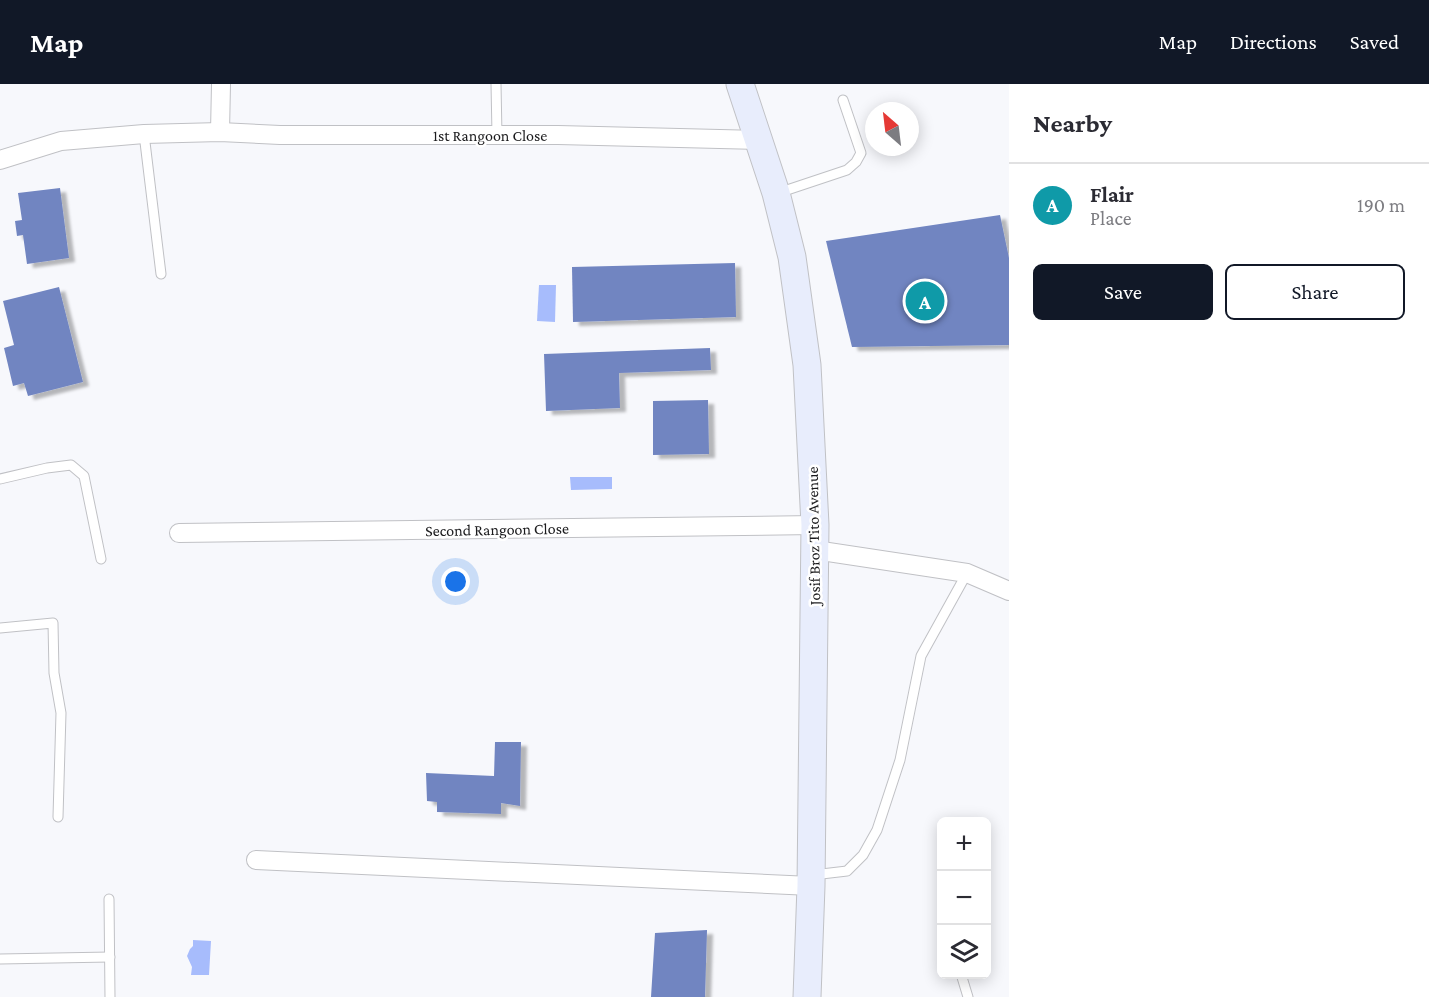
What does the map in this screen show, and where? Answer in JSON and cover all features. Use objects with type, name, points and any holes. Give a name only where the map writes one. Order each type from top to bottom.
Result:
[{"type":"street","points":[[220,132],[221,84]]},
{"type":"street","name":"Josif Broz Tito Avenue","points":[[740,84],[776,193],[792,257],[807,365],[815,537],[811,881],[807,997]]},
{"type":"street","name":"1st Rangoon Close","points":[[0,160],[61,141],[144,134],[220,132],[280,135],[496,135],[760,140]]},
{"type":"street","name":"Second Rangoon Close","points":[[179,533],[815,537],[967,573],[1009,591]]},
{"type":"street","points":[[256,861],[811,881]]},
{"type":"lane","points":[[496,84],[496,135]]},
{"type":"lane","points":[[776,193],[847,170],[856,162],[861,153],[843,100]]},
{"type":"lane","points":[[144,134],[161,274]]},
{"type":"lane","points":[[0,479],[71,465],[84,476],[101,559]]},
{"type":"lane","points":[[811,881],[847,871],[863,855],[877,830],[900,760],[921,656],[967,573]]},
{"type":"lane","points":[[0,628],[53,622],[54,673],[61,713],[58,817]]},
{"type":"lane","points":[[110,898],[110,997]]},
{"type":"lane","points":[[0,959],[110,957]]},
{"type":"lane","points":[[962,979],[968,997]]},
{"type":"water","points":[[539,285],[556,285],[555,322],[537,321]]},
{"type":"water","points":[[570,477],[612,477],[612,489],[571,490]]},
{"type":"water","points":[[193,940],[211,941],[209,975],[191,975],[192,967],[187,956],[193,946]]},
{"type":"building","points":[[60,188],[69,258],[27,264],[23,235],[17,236],[15,221],[22,220],[18,193]]},
{"type":"building","points":[[1000,215],[1009,258],[1009,345],[852,347],[826,241]]},
{"type":"building","points":[[735,263],[736,317],[573,322],[572,267]]},
{"type":"building","points":[[59,287],[83,382],[28,396],[24,383],[13,386],[4,348],[14,345],[3,301]]},
{"type":"building","points":[[710,348],[711,370],[619,373],[620,408],[546,411],[544,354]]},
{"type":"building","points":[[708,400],[709,454],[653,455],[653,401]]},
{"type":"building","points":[[495,742],[521,742],[520,806],[501,803],[501,814],[437,812],[437,802],[427,801],[426,773],[494,776]]},
{"type":"building","points":[[707,930],[705,997],[651,997],[655,933]]},
{"type":"place","name":"Flair","points":[[925,301]]}]
